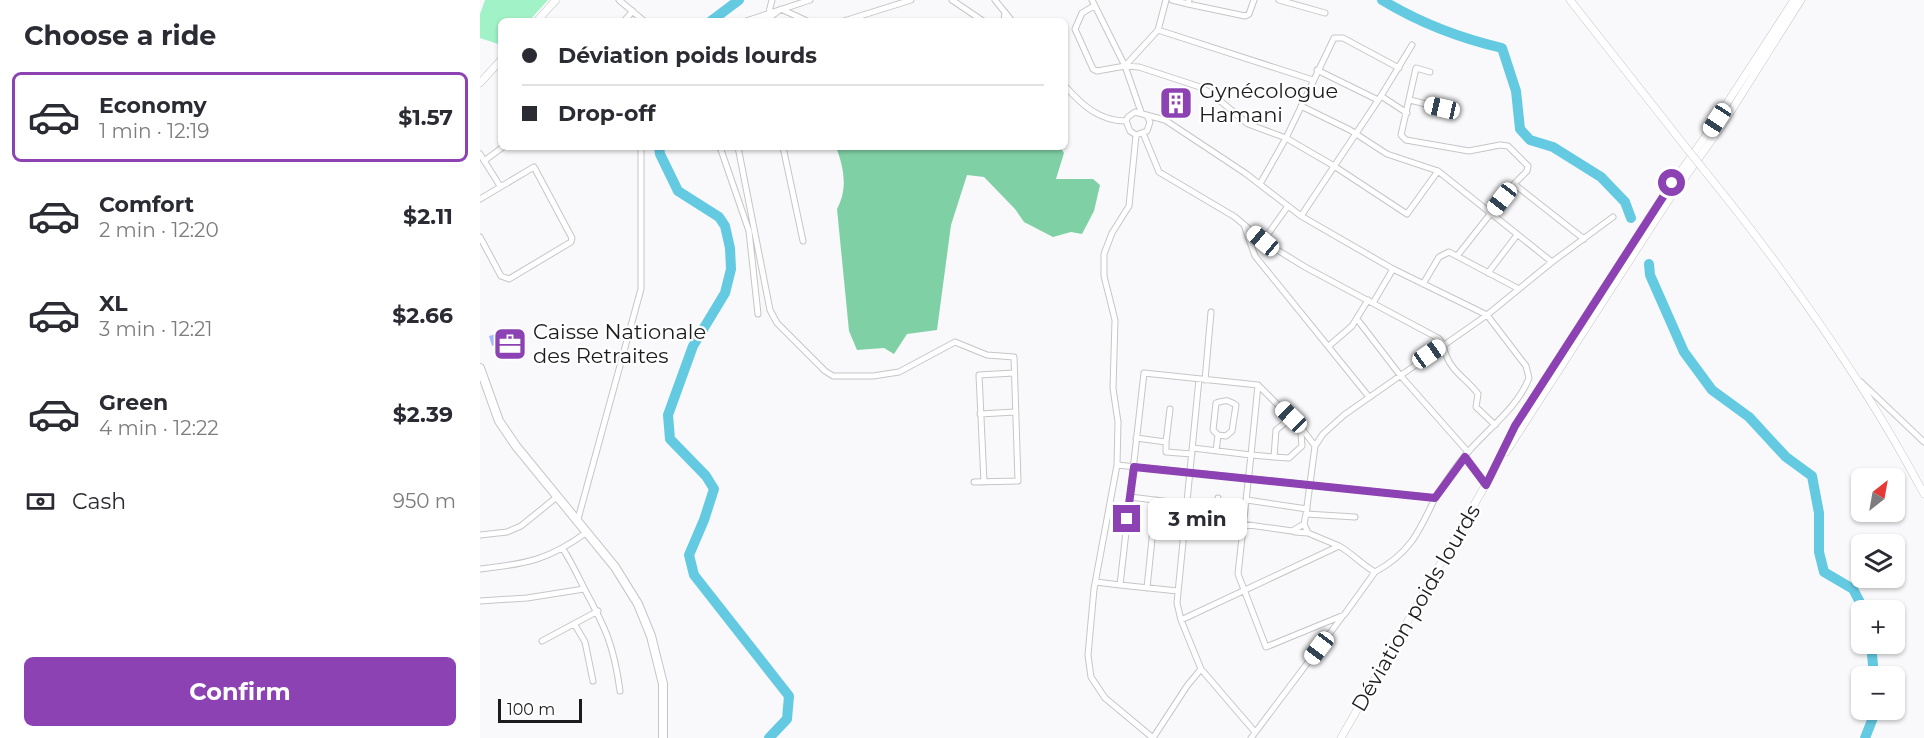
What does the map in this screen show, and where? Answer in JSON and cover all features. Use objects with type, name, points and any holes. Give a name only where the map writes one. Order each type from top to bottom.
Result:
[{"type":"highway","points":[[480,368],[500,421],[516,446],[578,519],[615,567],[638,604],[651,636],[663,684],[663,738]]},
{"type":"main road","points":[[540,18],[556,0]]},
{"type":"main road","points":[[1570,0],[1704,170],[1816,319],[1900,448],[1924,494]]},
{"type":"main road","name":"Déviation poids lourds","points":[[1341,738],[1486,485],[1522,416],[1662,198],[1705,137],[1794,0]]},
{"type":"main road","name":"Déviation poids lourds","points":[[1490,477],[1666,204],[1721,127],[1801,0]]},
{"type":"main road","points":[[480,83],[498,65]]},
{"type":"street","points":[[620,0],[641,18]]},
{"type":"street","points":[[769,12],[772,0]]},
{"type":"street","points":[[754,18],[810,0]]},
{"type":"street","points":[[854,18],[911,0]]},
{"type":"street","points":[[952,0],[979,18]]},
{"type":"street","points":[[995,0],[1010,18]]},
{"type":"street","points":[[1125,66],[1158,30],[1166,0]]},
{"type":"street","points":[[1172,0],[1245,16],[1249,14],[1254,0]]},
{"type":"street","points":[[1279,0],[1325,13]]},
{"type":"street","points":[[1251,738],[1376,572],[1389,565],[1408,548],[1416,537],[1435,498],[1466,454],[1496,424],[1529,378],[1526,366],[1487,315],[1393,269],[1301,216],[1260,184],[1165,120],[1144,114],[1129,115],[1126,121],[1130,131],[1136,135],[1143,134],[1150,125],[1144,114],[1125,66],[1093,3],[1082,13],[1075,29],[1089,63],[1096,71],[1125,66],[1139,67],[1200,87],[1248,124],[1286,138],[1334,166],[1407,214],[1438,171]]},
{"type":"street","points":[[769,18],[781,9]]},
{"type":"street","points":[[781,9],[800,18]]},
{"type":"street","points":[[627,18],[633,11]]},
{"type":"street","points":[[1004,18],[1005,12]]},
{"type":"street","points":[[1158,30],[1313,80]]},
{"type":"street","points":[[1260,184],[1286,138],[1334,38],[1338,37],[1399,68]]},
{"type":"street","points":[[1301,216],[1380,98],[1412,45]]},
{"type":"street","points":[[1430,72],[1416,68],[1401,135],[1406,140],[1469,151],[1500,145],[1508,146],[1528,166],[1527,171],[1457,256]]},
{"type":"street","points":[[1317,70],[1380,98],[1407,113]]},
{"type":"street","points":[[1068,89],[1092,112],[1111,120],[1126,121]]},
{"type":"street","points":[[1410,100],[1442,108]]},
{"type":"street","points":[[1301,106],[1356,133],[1387,154],[1438,171],[1552,262]]},
{"type":"street","points":[[1143,134],[1159,172],[1234,217],[1263,241],[1305,267],[1444,344]]},
{"type":"street","points":[[1136,135],[1129,206],[1107,244],[1103,266],[1106,290],[1115,320],[1113,388],[1118,422],[1118,465],[1096,582],[1088,655],[1091,677],[1105,698],[1153,738],[1201,669]]},
{"type":"street","points":[[484,161],[499,150]]},
{"type":"street","points":[[578,519],[641,289],[641,150]]},
{"type":"street","points":[[721,150],[749,231],[758,314]]},
{"type":"street","points":[[739,150],[770,310],[777,323],[825,371],[836,376],[890,374],[911,368],[951,342],[987,355],[1014,357],[1018,481],[974,482]]},
{"type":"street","points":[[784,150],[803,241]]},
{"type":"street","points":[[480,154],[500,186]]},
{"type":"street","points":[[480,199],[534,166],[572,238],[571,242],[509,279],[501,276],[480,237]]},
{"type":"street","points":[[1514,184],[1584,239]]},
{"type":"street","points":[[1263,241],[1288,206]]},
{"type":"street","points":[[1308,532],[1304,524],[1315,446],[1323,434],[1369,397],[1487,315],[1552,262],[1613,217]]},
{"type":"street","points":[[1244,225],[1255,256],[1281,290],[1330,345],[1369,397]]},
{"type":"street","points":[[1488,273],[1517,235]]},
{"type":"street","points":[[1423,284],[1444,252],[1457,256],[1519,289]]},
{"type":"street","points":[[1330,345],[1358,319],[1393,269]]},
{"type":"street","points":[[1212,312],[1192,451],[1177,603],[1181,620],[1201,669],[1255,732]]},
{"type":"street","points":[[1358,319],[1400,375],[1466,454],[1486,485]]},
{"type":"street","points":[[1444,344],[1446,356],[1455,371],[1478,394],[1476,407],[1496,424]]},
{"type":"street","points":[[1851,372],[1924,442]]},
{"type":"street","points":[[984,482],[979,375],[1014,373]]},
{"type":"street","points":[[1120,585],[1144,373],[1257,385],[1291,417],[1315,446]]},
{"type":"street","points":[[1257,385],[1245,526],[1238,564],[1243,591],[1266,647],[1344,615]]},
{"type":"street","points":[[1222,399],[1230,400],[1236,405],[1233,431],[1226,436],[1218,435],[1213,430],[1216,403],[1222,399]]},
{"type":"street","points":[[1170,409],[1166,452],[1216,451],[1289,458],[1302,446],[1303,430]]},
{"type":"street","points":[[980,414],[1015,412]]},
{"type":"street","points":[[1275,457],[1276,430],[1291,417]]},
{"type":"street","points":[[1216,451],[1218,435]]},
{"type":"street","points":[[1136,438],[1166,442]]},
{"type":"street","points":[[1118,465],[1435,498]]},
{"type":"street","points":[[480,535],[507,532],[521,526],[558,496]]},
{"type":"street","points":[[1130,497],[1187,504]]},
{"type":"street","points":[[1216,521],[1218,498]]},
{"type":"street","points":[[1147,588],[1156,500]]},
{"type":"street","points":[[1247,500],[1306,512],[1355,517]]},
{"type":"street","points":[[1186,516],[1245,526],[1308,532],[1339,546],[1376,572]]},
{"type":"street","points":[[1292,531],[1304,524]]},
{"type":"street","points":[[480,569],[538,560],[563,549],[587,531]]},
{"type":"street","points":[[1181,620],[1339,546]]},
{"type":"street","points":[[563,549],[579,573],[584,589],[598,611],[614,652],[620,691]]},
{"type":"street","points":[[1096,582],[1178,591]]},
{"type":"street","points":[[480,601],[527,598],[584,589]]},
{"type":"street","points":[[542,641],[598,611]]},
{"type":"street","points":[[575,624],[585,642],[593,681]]},
{"type":"green space","points":[[485,0],[548,0],[532,18],[498,18],[498,44],[480,38],[480,14]]},
{"type":"green space","points":[[837,150],[1062,150],[1064,153],[1056,179],[1093,179],[1100,185],[1094,211],[1082,234],[1071,232],[1053,237],[1024,222],[1015,209],[984,177],[967,175],[951,225],[937,330],[907,334],[894,354],[884,348],[857,350],[849,331],[837,209],[844,186]]},
{"type":"building","name":"Gynécologue Hamani","points":[[1165,92],[1189,104],[1186,112],[1161,100]]},
{"type":"building","name":"Caisse Nationale des Retraites","points":[[506,331],[508,338],[512,337],[518,356],[511,358],[506,342],[492,346],[489,336]]},
{"type":"waterway","points":[[715,18],[739,0]]},
{"type":"waterway","points":[[1382,0],[1440,29],[1502,48],[1516,91],[1520,129],[1530,140],[1553,147],[1601,177],[1625,202],[1631,218]]},
{"type":"waterway","points":[[659,150],[678,191],[719,217],[725,226],[730,248],[731,269],[725,293],[693,346],[668,415],[670,439],[706,476],[714,489],[689,555],[694,575],[789,696],[787,719],[769,738]]},
{"type":"waterway","points":[[1649,264],[1650,275],[1684,352],[1712,390],[1749,417],[1786,457],[1812,476],[1819,513],[1819,552],[1824,572],[1853,589],[1859,600]]},
{"type":"waterway","points":[[1872,654],[1873,666]]},
{"type":"waterway","points":[[1865,738],[1872,720]]},
{"type":"place","name":"Gynécologue Hamani","points":[[1176,103]]},
{"type":"place","name":"Caisse Nationale des Retraites","points":[[510,344]]},
{"type":"route","points":[[1127,519],[1134,467],[1435,498],[1465,457],[1486,485],[1515,426],[1672,183]]}]
